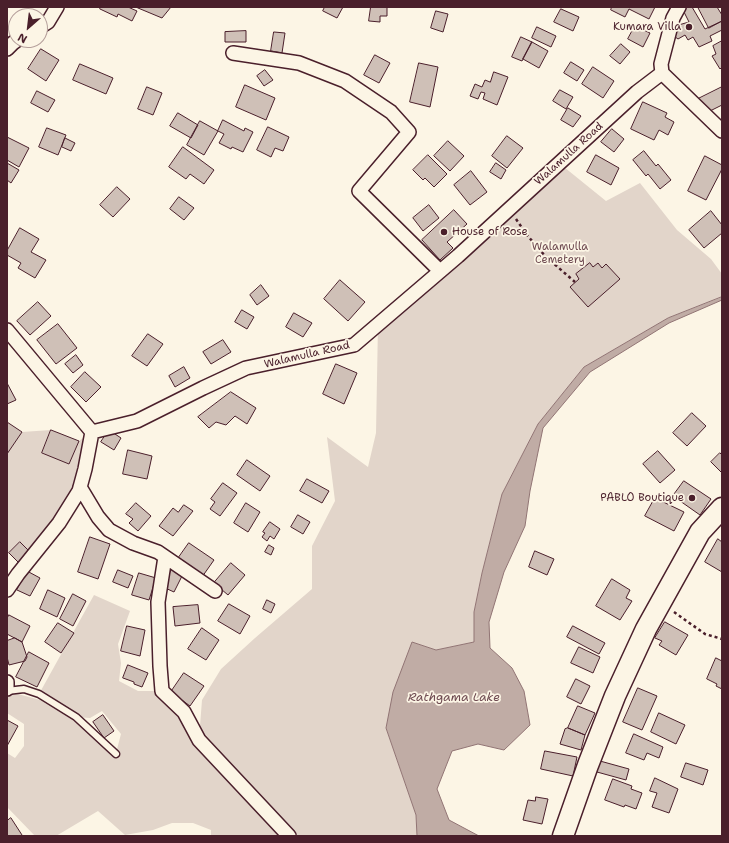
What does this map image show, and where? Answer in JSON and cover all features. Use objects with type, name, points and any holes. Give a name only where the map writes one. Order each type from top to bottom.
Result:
[{"type":"main road","points":[[563,836],[588,765],[615,696],[646,629],[700,532],[722,508]]},
{"type":"street","points":[[48,22],[57,7]]},
{"type":"street","points":[[680,7],[673,18],[661,64],[662,73],[722,131]]},
{"type":"street","points":[[233,53],[299,63],[345,81],[391,112],[409,132],[359,192],[440,271]]},
{"type":"street","name":"Walamulla Road","points":[[92,432],[137,421],[246,368],[354,346],[440,271],[637,92],[662,73]]},
{"type":"street","points":[[7,330],[92,432],[79,491],[59,523],[7,590]]},
{"type":"street","points":[[80,487],[98,517],[109,530],[133,543],[158,552],[215,591]]},
{"type":"street","points":[[165,557],[158,602],[162,691],[184,712],[200,740],[289,836]]},
{"type":"street","points":[[7,682],[7,690]]},
{"type":"lane","points":[[7,690],[24,689],[39,694],[76,717],[116,754]]},
{"type":"path","points":[[508,209],[545,256],[575,282]]},
{"type":"path","points":[[661,602],[705,634],[722,639]]},
{"type":"green space","name":"Walamulla Cemetery","points":[[559,163],[606,201],[640,183],[677,230],[711,259],[722,274],[722,297],[668,318],[584,367],[538,424],[502,494],[482,573],[474,612],[474,642],[436,650],[412,642],[386,728],[416,815],[417,836],[211,836],[211,830],[193,823],[172,823],[153,830],[125,835],[98,811],[56,836],[35,836],[7,807],[7,753],[15,758],[24,746],[24,724],[7,713],[7,691],[40,700],[76,722],[116,753],[121,734],[102,711],[90,718],[76,717],[39,694],[94,595],[130,611],[118,644],[121,663],[119,681],[138,691],[162,691],[199,739],[202,700],[221,669],[312,589],[312,546],[335,501],[327,437],[368,467],[376,433],[378,324]]},
{"type":"green space","points":[[51,430],[42,453],[69,464],[79,441],[87,435],[75,489],[30,552],[20,542],[7,555],[7,454],[22,432]]},
{"type":"water","name":"Rathgama Lake","points":[[722,297],[722,300],[669,323],[590,372],[543,428],[530,491],[525,526],[504,572],[489,622],[490,648],[512,668],[524,691],[530,725],[504,750],[478,744],[452,751],[437,789],[449,820],[479,836],[417,836],[416,815],[386,728],[393,692],[412,642],[436,650],[474,642],[474,612],[482,573],[502,494],[538,424],[584,367],[668,318]]},
{"type":"building","points":[[101,7],[128,7],[137,11],[132,21],[118,14],[117,17],[100,9]]},
{"type":"building","points":[[171,7],[162,18],[138,8]]},
{"type":"building","points":[[325,7],[343,7],[337,18],[323,11]]},
{"type":"building","points":[[371,7],[387,7],[387,16],[380,16],[380,22],[369,21]]},
{"type":"building","points":[[612,7],[655,7],[649,19],[629,9],[625,17],[611,10]]},
{"type":"building","name":"Kumara Villa","points":[[685,7],[692,7],[705,29],[722,21],[722,30],[710,36],[712,41],[699,47],[693,37],[688,40],[685,35],[678,39],[671,34],[675,26],[689,22],[683,10]]},
{"type":"building","points":[[698,7],[717,7],[722,15],[722,21],[709,28]]},
{"type":"building","points":[[561,9],[579,17],[573,31],[554,22]]},
{"type":"building","points":[[436,11],[448,14],[443,32],[431,28]]},
{"type":"building","points":[[635,26],[650,33],[643,47],[628,39]]},
{"type":"building","points":[[537,27],[556,36],[551,47],[532,38]]},
{"type":"building","points":[[246,31],[246,42],[225,42],[225,32]]},
{"type":"building","points":[[274,32],[285,33],[282,53],[271,51]]},
{"type":"building","points":[[521,37],[532,42],[522,61],[512,57]]},
{"type":"building","points":[[722,41],[722,67],[720,69],[712,56],[716,54],[713,46]]},
{"type":"building","points":[[532,42],[548,51],[539,68],[523,59]]},
{"type":"building","points":[[621,44],[630,52],[620,64],[610,56]]},
{"type":"building","points":[[41,49],[59,60],[46,81],[28,69]]},
{"type":"building","points":[[375,55],[390,63],[379,83],[364,75]]},
{"type":"building","points":[[571,62],[584,70],[577,81],[564,73]]},
{"type":"building","points":[[419,63],[438,67],[430,107],[410,102]]},
{"type":"building","points":[[80,64],[113,78],[106,94],[73,80]]},
{"type":"building","points":[[593,67],[614,81],[603,98],[582,84]]},
{"type":"building","points":[[265,70],[273,80],[264,86],[257,76]]},
{"type":"building","points":[[494,72],[508,77],[497,105],[483,99],[485,93],[481,92],[478,99],[470,96],[475,84],[482,87],[485,80],[490,82]]},
{"type":"building","points":[[245,85],[275,98],[266,120],[236,107]]},
{"type":"building","points":[[147,87],[162,93],[153,115],[138,109]]},
{"type":"building","points":[[722,87],[722,105],[706,113],[698,99]]},
{"type":"building","points":[[560,90],[573,97],[566,109],[553,101]]},
{"type":"building","points":[[37,91],[55,100],[48,112],[31,103]]},
{"type":"building","points":[[643,102],[667,113],[665,117],[674,122],[668,135],[659,130],[654,140],[631,129]]},
{"type":"building","points":[[568,108],[581,116],[573,127],[561,120]]},
{"type":"building","points":[[178,113],[198,125],[191,138],[170,126]]},
{"type":"building","points":[[223,120],[244,131],[245,128],[253,132],[243,152],[232,147],[231,149],[219,143],[224,134],[218,131]]},
{"type":"building","points":[[200,121],[218,131],[204,155],[187,145]]},
{"type":"building","points":[[268,127],[289,137],[283,151],[275,148],[271,157],[257,150]]},
{"type":"building","points":[[47,128],[66,135],[58,155],[39,147]]},
{"type":"building","points":[[612,129],[624,139],[614,152],[601,142]]},
{"type":"building","points":[[507,136],[523,148],[507,168],[492,156]]},
{"type":"building","points":[[7,137],[29,148],[19,167],[7,160]]},
{"type":"building","points":[[65,138],[75,143],[71,151],[62,147]]},
{"type":"building","points":[[448,141],[464,156],[450,171],[434,156]]},
{"type":"building","points":[[183,147],[214,170],[204,184],[190,174],[186,179],[169,167]]},
{"type":"building","points":[[644,151],[656,166],[658,164],[671,180],[660,189],[648,174],[646,176],[633,160]]},
{"type":"building","points":[[428,155],[447,174],[434,187],[425,178],[423,180],[413,170]]},
{"type":"building","points":[[596,155],[619,168],[611,185],[587,172]]},
{"type":"building","points":[[705,156],[722,165],[722,169],[706,200],[688,191]]},
{"type":"building","points":[[7,163],[19,170],[11,183],[7,180]]},
{"type":"building","points":[[496,163],[506,170],[501,179],[490,172]]},
{"type":"building","points":[[471,171],[487,192],[470,205],[454,185]]},
{"type":"building","points":[[117,187],[130,199],[113,217],[100,205]]},
{"type":"building","points":[[179,197],[194,208],[184,220],[170,209]]},
{"type":"building","points":[[429,205],[439,218],[423,231],[413,218]]},
{"type":"building","name":"House of Rose","points":[[454,210],[467,224],[447,242],[453,248],[440,260],[422,240]]},
{"type":"building","points":[[711,211],[722,225],[722,233],[704,248],[689,230]]},
{"type":"building","points":[[20,228],[39,239],[31,252],[46,260],[35,278],[18,268],[21,263],[7,255],[7,251]]},
{"type":"building","points":[[590,263],[593,267],[598,263],[602,268],[606,264],[620,279],[588,307],[570,287],[579,279],[576,274]]},
{"type":"building","points":[[340,280],[365,302],[348,321],[324,299]]},
{"type":"building","points":[[261,285],[269,296],[257,305],[250,295]]},
{"type":"building","points":[[38,302],[51,316],[30,335],[17,321]]},
{"type":"building","points":[[242,310],[254,317],[247,329],[235,322]]},
{"type":"building","points":[[294,313],[312,323],[303,337],[286,327]]},
{"type":"building","points":[[58,324],[77,348],[56,364],[37,340]]},
{"type":"building","points":[[148,334],[163,344],[147,366],[132,356]]},
{"type":"building","points":[[223,340],[231,352],[211,364],[203,352]]},
{"type":"building","points":[[76,355],[83,365],[73,373],[65,364]]},
{"type":"building","points":[[336,364],[357,373],[344,404],[323,394]]},
{"type":"building","points":[[184,367],[190,378],[175,387],[169,376]]},
{"type":"building","points":[[85,372],[101,387],[86,402],[71,387]]},
{"type":"building","points":[[7,383],[16,400],[7,404]]},
{"type":"building","points":[[231,392],[256,408],[247,424],[235,416],[226,425],[216,422],[209,428],[198,417]]},
{"type":"building","points":[[692,413],[706,426],[687,446],[673,433]]},
{"type":"building","points":[[7,422],[22,432],[7,454]]},
{"type":"building","points":[[51,430],[79,441],[69,464],[42,453]]},
{"type":"building","points":[[109,430],[121,438],[114,450],[101,442]]},
{"type":"building","points":[[128,450],[152,456],[147,479],[123,474]]},
{"type":"building","points":[[658,451],[675,470],[660,483],[643,464]]},
{"type":"building","points":[[720,453],[722,455],[722,473],[711,462]]},
{"type":"building","points":[[247,460],[270,476],[260,491],[237,475]]},
{"type":"building","points":[[307,479],[329,491],[322,503],[300,491]]},
{"type":"building","name":"PABLO Boutique","points":[[684,481],[711,499],[700,515],[673,496]]},
{"type":"building","points":[[223,483],[237,493],[220,516],[210,509],[215,502],[211,499]]},
{"type":"building","points":[[655,498],[684,512],[674,531],[645,516]]},
{"type":"building","points":[[136,503],[151,516],[138,531],[129,523],[133,519],[126,514]]},
{"type":"building","points":[[246,503],[260,512],[248,532],[234,523]]},
{"type":"building","points":[[184,505],[193,511],[173,536],[159,526],[173,508],[178,512]]},
{"type":"building","points":[[298,515],[310,522],[303,534],[291,527]]},
{"type":"building","points":[[270,522],[280,529],[274,539],[270,536],[267,541],[262,537],[265,533],[263,532]]},
{"type":"building","points":[[90,537],[110,544],[98,579],[78,572]]},
{"type":"building","points":[[718,539],[722,542],[722,572],[705,562]]},
{"type":"building","points":[[20,542],[30,552],[19,563],[9,553]]},
{"type":"building","points":[[189,543],[214,560],[202,577],[177,560]]},
{"type":"building","points":[[269,545],[274,548],[271,555],[265,552]]},
{"type":"building","points":[[535,551],[554,559],[547,575],[529,567]]},
{"type":"building","points":[[231,563],[245,575],[228,595],[214,583]]},
{"type":"building","points":[[172,569],[183,574],[174,592],[163,587]]},
{"type":"building","points":[[118,570],[133,576],[128,588],[113,582]]},
{"type":"building","points":[[27,571],[40,578],[30,596],[17,590]]},
{"type":"building","points":[[139,573],[156,578],[149,600],[132,595]]},
{"type":"building","points":[[612,579],[630,590],[626,598],[632,601],[620,620],[596,606]]},
{"type":"building","points":[[48,590],[65,598],[57,617],[40,609]]},
{"type":"building","points":[[73,594],[86,601],[73,626],[60,619]]},
{"type":"building","points":[[267,600],[275,604],[271,613],[263,609]]},
{"type":"building","points":[[229,604],[250,616],[240,634],[218,621]]},
{"type":"building","points":[[198,605],[200,623],[175,626],[173,607]]},
{"type":"building","points":[[9,615],[30,626],[22,642],[7,634],[7,619]]},
{"type":"building","points":[[665,622],[688,635],[676,655],[659,645],[662,641],[655,638]]},
{"type":"building","points":[[58,623],[74,633],[61,653],[45,642]]},
{"type":"building","points":[[127,626],[145,630],[140,656],[121,651]]},
{"type":"building","points":[[573,626],[605,643],[599,654],[567,637]]},
{"type":"building","points":[[202,628],[219,640],[206,660],[188,649]]},
{"type":"building","points":[[15,638],[22,642],[27,657],[25,661],[9,665],[7,657],[7,641]]},
{"type":"building","points":[[579,647],[600,657],[593,673],[571,663]]},
{"type":"building","points":[[29,652],[49,663],[37,687],[16,677]]},
{"type":"building","points":[[716,658],[722,661],[722,689],[716,686],[717,684],[707,679]]},
{"type":"building","points":[[128,665],[148,673],[142,687],[123,678]]},
{"type":"building","points":[[184,673],[204,686],[190,706],[171,692]]},
{"type":"building","points":[[576,679],[590,686],[581,704],[567,697]]},
{"type":"building","points":[[638,688],[657,696],[642,730],[623,722]]},
{"type":"building","points":[[578,706],[595,713],[585,735],[568,728]]},
{"type":"building","points":[[659,713],[685,725],[676,744],[651,732]]},
{"type":"building","points":[[103,715],[114,731],[104,738],[93,722]]},
{"type":"building","points":[[7,720],[18,726],[7,746]]},
{"type":"building","points":[[568,728],[585,735],[581,750],[560,744],[565,729]]},
{"type":"building","points":[[634,734],[663,747],[659,758],[647,753],[644,760],[626,753]]},
{"type":"building","points":[[545,751],[577,757],[573,776],[541,769]]},
{"type":"building","points":[[600,761],[629,769],[626,780],[597,772]]},
{"type":"building","points":[[686,763],[708,770],[703,785],[681,777]]},
{"type":"building","points":[[655,778],[678,789],[669,813],[652,807],[657,793],[650,791]]},
{"type":"building","points":[[613,779],[632,786],[631,789],[642,793],[636,809],[625,805],[624,807],[605,800]]},
{"type":"building","points":[[536,797],[548,799],[542,824],[523,820],[528,800],[535,801]]},
{"type":"building","points":[[11,818],[22,835],[21,836],[7,836],[7,821]]},
{"type":"place","name":"Kumara Villa","points":[[689,27]]},
{"type":"place","name":"House of Rose","points":[[444,232]]},
{"type":"place","name":"PABLO Boutique","points":[[692,498]]}]
